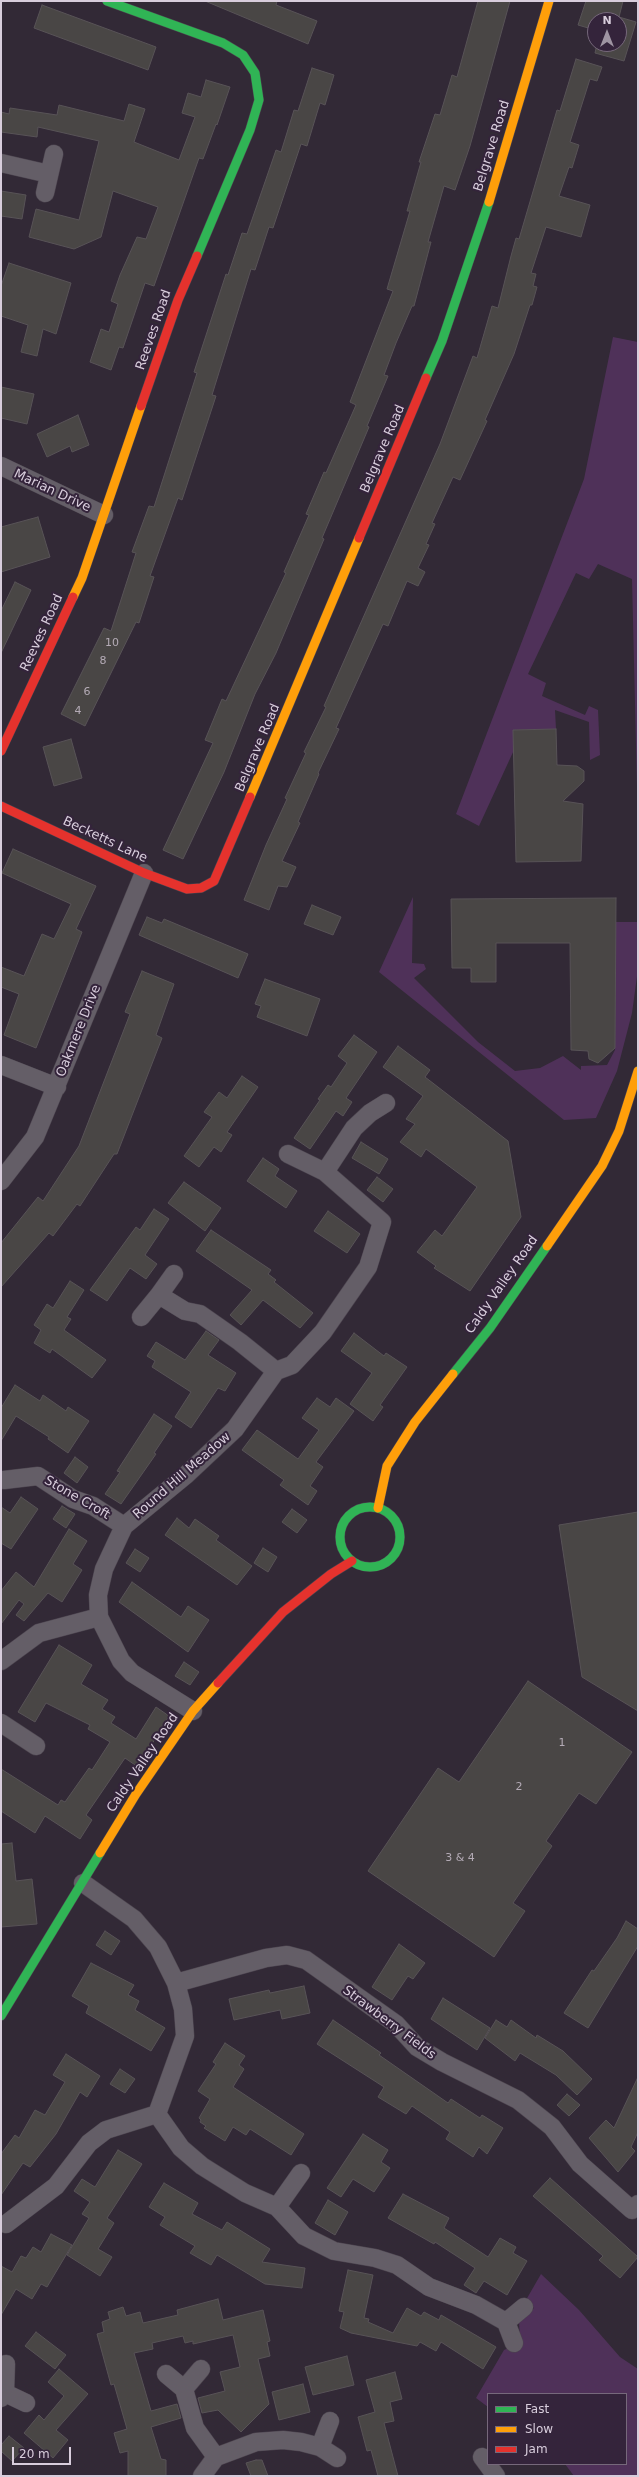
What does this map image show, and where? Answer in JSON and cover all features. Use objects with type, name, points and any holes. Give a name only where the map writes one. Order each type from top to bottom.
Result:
[{"type":"street","name":"Reeves Road","points":[[1,751],[82,578],[178,300],[250,130],[259,100],[255,73],[243,56],[223,43],[107,1]]},
{"type":"street","name":"Belgrave Road","points":[[201,888],[214,881],[222,868],[442,341],[476,244],[549,1]]},
{"type":"street","points":[[45,193],[54,154]]},
{"type":"street","points":[[1,164],[49,174]]},
{"type":"street","name":"Marian Drive","points":[[1,466],[104,515]]},
{"type":"street","name":"Becketts Lane","points":[[1,806],[144,873],[187,890],[201,888]]},
{"type":"street","name":"Oakmere Drive","points":[[1,1181],[34,1137],[57,1087],[144,873]]},
{"type":"street","points":[[1,1065],[57,1087]]},
{"type":"street","name":"Caldy Valley Road","points":[[378,1508],[387,1466],[415,1422],[490,1328],[602,1166],[619,1131],[638,1071]]},
{"type":"street","points":[[325,1172],[354,1128],[370,1113],[386,1103]]},
{"type":"street","name":"Round Hill Meadow","points":[[193,1711],[132,1672],[121,1661],[99,1617],[98,1594],[104,1569],[124,1526],[186,1475],[234,1429],[276,1371],[292,1365],[323,1332],[368,1267],[382,1222],[325,1172],[288,1154]]},
{"type":"street","points":[[141,1317],[174,1274]]},
{"type":"street","points":[[159,1295],[184,1311],[200,1314],[240,1342],[276,1371]]},
{"type":"street","name":"Stone Croft","points":[[4,1480],[38,1476],[73,1498],[93,1506],[124,1526]]},
{"type":"street","points":[[365,1507],[378,1508],[393,1518],[398,1528],[400,1533],[397,1550],[389,1561],[377,1566],[364,1566],[352,1561],[343,1550],[340,1537],[343,1523],[352,1513],[358,1510],[365,1507]]},
{"type":"street","name":"Caldy Valley Road","points":[[1,2016],[136,1794],[193,1711],[283,1612],[331,1574],[352,1561]]},
{"type":"street","points":[[1,1661],[39,1633],[99,1617]]},
{"type":"street","points":[[1,1722],[36,1746]]},
{"type":"street","points":[[83,1883],[134,1919],[158,1947],[176,1983],[183,2009],[184,2036],[157,2114]]},
{"type":"street","name":"Strawberry Fields","points":[[176,1983],[266,1958],[287,1955],[306,1960],[396,2024],[417,2047],[442,2062],[518,2100],[552,2127],[580,2164],[636,2210]]},
{"type":"street","points":[[157,2114],[181,2148],[202,2166],[244,2193],[277,2207],[304,2236],[334,2251],[397,2265],[429,2287],[476,2305],[506,2322],[514,2343]]},
{"type":"street","points":[[6,2224],[56,2186],[89,2143],[106,2130],[157,2114]]},
{"type":"street","points":[[277,2207],[301,2173]]},
{"type":"street","points":[[506,2322],[524,2307]]},
{"type":"street","points":[[6,2364],[3,2395],[26,2403]]},
{"type":"street","points":[[184,2389],[201,2369]]},
{"type":"street","points":[[166,2374],[184,2389],[195,2428],[216,2457]]},
{"type":"street","points":[[320,2447],[330,2421]]},
{"type":"street","points":[[202,2476],[216,2457],[256,2442],[283,2440],[320,2447],[337,2458]]},
{"type":"street","points":[[482,2457],[487,2464]]},
{"type":"street","points":[[488,2465],[496,2476]]},
{"type":"shaded area","points":[[613,337],[638,342],[638,829],[632,579],[598,564],[589,579],[576,573],[528,674],[546,683],[542,696],[585,715],[589,706],[598,710],[600,755],[590,760],[589,722],[555,710],[556,729],[513,730],[514,750],[479,826],[456,814],[584,479]]},
{"type":"shaded area","points":[[413,897],[412,963],[424,964],[426,969],[414,978],[478,1042],[515,1071],[540,1068],[563,1056],[581,1070],[581,1066],[607,1065],[615,1050],[616,922],[638,922],[638,969],[632,1013],[617,1071],[596,1118],[564,1120],[379,972]]},
{"type":"shaded area","points":[[541,2274],[579,2310],[620,2357],[638,2369],[638,2476],[574,2476],[566,2465],[627,2465],[627,2393],[487,2393],[487,2406],[476,2398],[504,2350],[520,2343],[519,2320],[534,2308],[526,2300]]},
{"type":"building","points":[[205,1],[277,1],[276,5],[317,21],[308,44]]},
{"type":"building","points":[[478,1],[510,1],[470,146],[455,190],[444,186],[428,242],[431,242],[414,306],[412,306],[384,375],[388,376],[367,426],[369,427],[322,538],[324,539],[276,653],[255,694],[224,772],[183,859],[163,850],[213,743],[205,740],[222,699],[226,701],[286,573],[284,572],[309,515],[306,514],[356,405],[350,402],[393,291],[387,289],[410,211],[407,211],[421,162],[419,162],[435,114],[440,115],[452,75],[457,77]]},
{"type":"building","points":[[586,1],[623,1],[620,12],[587,12],[587,28],[578,25]]},
{"type":"building","points":[[42,5],[156,47],[148,70],[34,28]]},
{"type":"building","points":[[627,19],[636,22],[627,51]]},
{"type":"building","points":[[595,52],[627,52],[624,61]]},
{"type":"building","points":[[576,59],[602,67],[597,81],[590,79],[570,142],[579,145],[572,168],[569,167],[559,196],[590,205],[581,237],[546,227],[531,273],[536,274],[533,286],[537,287],[532,305],[530,305],[514,354],[485,420],[487,421],[460,480],[453,477],[432,523],[435,524],[426,544],[429,545],[418,568],[425,572],[418,586],[407,581],[388,626],[383,624],[336,728],[339,729],[318,773],[319,774],[298,822],[300,823],[282,861],[296,867],[287,887],[278,886],[269,910],[244,900],[266,845],[287,799],[285,798],[306,753],[304,752],[326,707],[324,706],[440,444],[473,356],[477,358],[492,306],[498,308],[516,238],[519,239],[557,110],[560,111]]},
{"type":"building","points":[[312,68],[334,75],[325,105],[320,103],[307,146],[301,144],[273,228],[269,227],[255,270],[251,269],[212,395],[216,396],[182,500],[178,498],[150,576],[154,577],[139,623],[136,622],[85,726],[61,714],[104,628],[111,631],[136,553],[132,552],[149,506],[154,507],[197,373],[194,372],[226,274],[228,275],[242,233],[247,234],[276,150],[281,152],[294,110],[298,111]]},
{"type":"building","points":[[206,80],[230,87],[203,159],[199,158],[154,286],[145,283],[123,348],[119,347],[111,370],[90,362],[101,329],[109,332],[118,304],[111,301],[120,275],[137,237],[146,239],[158,207],[113,191],[101,237],[74,249],[29,237],[36,209],[79,220],[99,141],[38,127],[37,137],[1,132],[1,112],[9,114],[10,108],[57,115],[59,105],[124,121],[129,104],[145,109],[134,142],[179,160],[195,117],[182,113],[188,93],[201,97]]},
{"type":"building","points":[[1,191],[26,195],[22,219],[1,216]]},
{"type":"building","points":[[9,263],[71,283],[56,334],[43,329],[37,356],[21,352],[28,325],[1,316],[1,286]]},
{"type":"building","points":[[1,387],[34,394],[27,424],[1,418]]},
{"type":"building","points":[[78,415],[89,445],[72,452],[70,446],[47,457],[37,434]]},
{"type":"building","points":[[38,517],[50,557],[1,572],[1,527]]},
{"type":"building","points":[[15,582],[31,590],[1,653],[1,611]]},
{"type":"building","points":[[556,729],[557,765],[577,766],[584,771],[584,781],[563,801],[583,804],[581,861],[516,862],[513,730]]},
{"type":"building","points":[[71,739],[82,778],[54,786],[43,747]]},
{"type":"building","points":[[13,849],[96,886],[76,929],[82,932],[36,1048],[4,1035],[19,994],[1,987],[1,967],[24,976],[42,934],[54,939],[71,904],[2,873]]},
{"type":"building","points":[[616,898],[615,1048],[598,1063],[589,1059],[588,1051],[571,1050],[570,943],[496,943],[496,982],[471,982],[471,968],[452,968],[451,899]]},
{"type":"building","points":[[312,905],[341,917],[333,935],[304,924]]},
{"type":"building","points":[[147,917],[162,923],[164,919],[248,954],[238,978],[139,935]]},
{"type":"building","points":[[142,971],[174,984],[156,1035],[162,1038],[117,1154],[114,1154],[80,1206],[77,1204],[53,1236],[49,1233],[1,1287],[1,1243],[38,1197],[43,1201],[79,1146],[130,1014],[125,1012]]},
{"type":"building","points":[[265,979],[320,999],[307,1036],[257,1017],[261,1006],[255,1004]]},
{"type":"building","points":[[354,1035],[377,1052],[346,1098],[352,1102],[343,1116],[336,1111],[310,1149],[294,1138],[320,1100],[318,1099],[328,1085],[331,1087],[347,1063],[338,1056]]},
{"type":"building","points":[[398,1046],[430,1070],[425,1077],[508,1141],[521,1217],[470,1291],[434,1268],[436,1266],[417,1252],[435,1230],[442,1236],[477,1187],[426,1149],[421,1157],[400,1142],[415,1124],[406,1119],[423,1096],[383,1067]]},
{"type":"building","points":[[242,1076],[258,1087],[227,1132],[232,1135],[221,1152],[214,1147],[199,1167],[184,1156],[212,1117],[204,1112],[219,1092],[227,1098]]},
{"type":"building","points":[[361,1142],[388,1159],[379,1174],[352,1158]]},
{"type":"building","points":[[263,1158],[279,1169],[275,1176],[297,1191],[286,1208],[247,1181]]},
{"type":"building","points":[[377,1177],[393,1189],[383,1202],[367,1190]]},
{"type":"building","points":[[184,1182],[221,1208],[205,1231],[168,1203]]},
{"type":"building","points":[[154,1209],[169,1219],[145,1255],[157,1264],[146,1279],[130,1268],[107,1301],[90,1290],[136,1227],[140,1230]]},
{"type":"building","points":[[328,1211],[360,1234],[347,1253],[314,1231]]},
{"type":"building","points":[[211,1230],[271,1270],[268,1274],[276,1280],[274,1282],[313,1313],[300,1328],[263,1300],[241,1325],[230,1315],[252,1290],[196,1251]]},
{"type":"building","points":[[70,1281],[84,1290],[67,1317],[71,1319],[64,1330],[106,1360],[92,1378],[52,1349],[50,1353],[34,1343],[41,1330],[34,1325],[47,1304],[53,1308]]},
{"type":"building","points":[[206,1331],[219,1340],[208,1355],[236,1373],[225,1391],[218,1388],[191,1428],[175,1417],[191,1392],[152,1367],[155,1361],[147,1356],[156,1342],[185,1360]]},
{"type":"building","points":[[354,1333],[384,1356],[386,1353],[407,1367],[380,1405],[383,1407],[373,1421],[350,1404],[372,1373],[341,1351]]},
{"type":"building","points":[[15,1385],[40,1401],[43,1395],[66,1411],[68,1407],[89,1421],[68,1453],[48,1439],[49,1437],[16,1416],[1,1441],[1,1408]]},
{"type":"building","points":[[317,1398],[330,1407],[336,1398],[354,1411],[316,1462],[323,1467],[310,1486],[317,1491],[308,1505],[280,1485],[284,1480],[242,1450],[257,1430],[298,1459],[319,1430],[302,1418]]},
{"type":"building","points":[[154,1414],[172,1426],[154,1453],[156,1454],[121,1504],[105,1494],[120,1472],[117,1471]]},
{"type":"building","points":[[75,1457],[88,1467],[77,1483],[64,1473]]},
{"type":"building","points":[[21,1497],[38,1509],[11,1549],[1,1543],[1,1507],[10,1513]]},
{"type":"building","points":[[62,1506],[75,1514],[66,1528],[53,1519]]},
{"type":"building","points":[[292,1509],[307,1520],[297,1533],[282,1522]]},
{"type":"building","points":[[638,1512],[638,1711],[582,1677],[559,1525]]},
{"type":"building","points":[[177,1518],[189,1528],[195,1519],[219,1536],[216,1540],[252,1566],[237,1585],[165,1535]]},
{"type":"building","points":[[69,1529],[87,1541],[73,1564],[82,1570],[62,1602],[48,1593],[24,1621],[16,1615],[24,1604],[19,1600],[1,1624],[1,1591],[16,1572],[34,1587]]},
{"type":"building","points":[[263,1548],[277,1557],[268,1572],[254,1563]]},
{"type":"building","points":[[135,1549],[149,1558],[140,1572],[126,1563]]},
{"type":"building","points":[[132,1582],[181,1617],[188,1606],[209,1620],[188,1652],[119,1602]]},
{"type":"building","points":[[59,1645],[92,1665],[81,1684],[108,1700],[102,1709],[115,1717],[111,1723],[136,1739],[156,1707],[169,1716],[138,1767],[125,1758],[86,1815],[92,1820],[80,1839],[45,1816],[35,1833],[1,1811],[1,1769],[58,1805],[61,1800],[65,1802],[89,1768],[92,1770],[110,1742],[88,1729],[90,1725],[46,1703],[35,1722],[18,1712]]},
{"type":"building","points":[[184,1662],[199,1672],[190,1685],[175,1676]]},
{"type":"building","points":[[528,1681],[632,1752],[596,1804],[579,1793],[546,1841],[552,1846],[513,1903],[525,1911],[494,1957],[368,1871],[438,1768],[459,1782]]},
{"type":"building","points":[[12,1843],[16,1881],[32,1879],[37,1924],[1,1927],[1,1844]]},
{"type":"building","points":[[626,1921],[638,1929],[638,1946],[588,2028],[564,2013],[592,1970],[594,1971],[617,1938]]},
{"type":"building","points":[[105,1931],[120,1941],[111,1955],[96,1945]]},
{"type":"building","points":[[399,1944],[425,1963],[413,1979],[408,1976],[392,2000],[372,1987]]},
{"type":"building","points":[[91,1963],[134,1985],[128,1995],[139,2001],[135,2010],[165,2028],[151,2051],[86,2013],[89,2006],[72,1996]]},
{"type":"building","points":[[304,1986],[310,2013],[282,2019],[280,2010],[234,2020],[229,1999],[269,1990],[270,1993]]},
{"type":"building","points":[[443,1998],[490,2028],[477,2050],[431,2019]]},
{"type":"building","points":[[333,2020],[381,2053],[379,2055],[448,2103],[451,2099],[480,2118],[482,2115],[503,2128],[487,2154],[479,2147],[473,2157],[446,2139],[450,2132],[412,2106],[406,2114],[378,2097],[384,2087],[317,2044]]},
{"type":"building","points":[[496,2020],[507,2027],[511,2020],[536,2038],[537,2035],[563,2051],[592,2079],[577,2095],[556,2075],[520,2053],[515,2061],[485,2038]]},
{"type":"building","points":[[225,2043],[245,2056],[239,2065],[244,2069],[233,2087],[304,2134],[291,2155],[250,2129],[246,2135],[233,2127],[225,2141],[204,2128],[206,2126],[200,2122],[201,2120],[199,2118],[210,2099],[198,2091],[216,2064],[213,2062]]},
{"type":"building","points":[[66,2054],[100,2076],[87,2097],[80,2092],[56,2134],[30,2167],[23,2163],[1,2195],[1,2154],[15,2135],[19,2138],[35,2110],[45,2115],[65,2082],[53,2075]]},
{"type":"building","points":[[120,2069],[135,2079],[125,2093],[110,2084]]},
{"type":"building","points":[[638,2077],[638,2132],[631,2147],[635,2151],[618,2172],[589,2138],[606,2120],[614,2128]]},
{"type":"building","points":[[567,2094],[580,2105],[569,2116],[557,2105]]},
{"type":"building","points":[[363,2134],[388,2150],[381,2162],[390,2168],[374,2192],[353,2179],[341,2197],[327,2188]]},
{"type":"building","points":[[118,2150],[142,2164],[107,2218],[114,2223],[98,2249],[112,2257],[100,2276],[67,2255],[89,2218],[82,2214],[90,2202],[74,2191],[82,2179],[95,2187]]},
{"type":"building","points":[[550,2178],[638,2257],[620,2278],[599,2260],[603,2256],[533,2196]]},
{"type":"building","points":[[164,2183],[198,2203],[192,2214],[222,2230],[227,2222],[270,2249],[262,2262],[305,2268],[302,2288],[265,2284],[217,2255],[211,2265],[190,2253],[195,2246],[160,2225],[165,2217],[149,2207]]},
{"type":"building","points":[[403,2194],[449,2218],[444,2228],[488,2257],[500,2238],[516,2247],[513,2253],[527,2261],[507,2295],[484,2281],[476,2293],[464,2285],[475,2268],[435,2242],[434,2244],[388,2218]]},
{"type":"building","points":[[328,2200],[348,2212],[335,2235],[315,2223]]},
{"type":"building","points":[[51,2234],[72,2245],[47,2287],[41,2284],[32,2299],[16,2289],[1,2315],[1,2266],[12,2272],[21,2256],[26,2258],[33,2247],[41,2252]]},
{"type":"building","points":[[348,2270],[373,2275],[364,2318],[369,2319],[368,2322],[393,2333],[407,2308],[421,2316],[424,2312],[439,2320],[441,2315],[496,2347],[483,2369],[441,2342],[436,2351],[420,2342],[417,2346],[351,2333],[340,2328],[344,2312],[339,2311]]},
{"type":"building","points":[[218,2299],[223,2320],[263,2310],[270,2341],[267,2342],[270,2356],[258,2359],[269,2404],[241,2432],[218,2410],[202,2413],[198,2398],[225,2391],[220,2372],[240,2367],[233,2335],[193,2344],[193,2341],[185,2343],[183,2336],[152,2343],[153,2349],[134,2353],[151,2411],[177,2404],[181,2418],[151,2427],[161,2459],[166,2460],[166,2476],[128,2476],[128,2451],[120,2453],[114,2433],[127,2429],[114,2384],[111,2385],[97,2334],[104,2332],[102,2322],[110,2319],[108,2312],[123,2307],[126,2316],[140,2312],[143,2323],[178,2315],[177,2310]]},
{"type":"building","points":[[36,2332],[66,2355],[55,2369],[25,2346]]},
{"type":"building","points":[[347,2356],[354,2385],[313,2395],[305,2367]]},
{"type":"building","points":[[59,2369],[88,2394],[56,2430],[68,2440],[53,2458],[24,2433],[39,2415],[44,2420],[64,2396],[48,2382]]},
{"type":"building","points":[[395,2372],[402,2399],[390,2402],[394,2421],[384,2423],[398,2476],[378,2476],[371,2450],[367,2451],[358,2417],[375,2412],[366,2380]]},
{"type":"building","points":[[303,2384],[310,2412],[279,2420],[272,2392]]},
{"type":"building","points":[[9,2436],[24,2448],[12,2461],[1,2451],[1,2445]]},
{"type":"building","points":[[262,2460],[268,2476],[251,2476],[246,2463]]},
{"type":"traffic: fast","points":[[107,1],[223,43],[243,55],[255,73],[259,100],[250,130],[197,256]]},
{"type":"traffic: fast","points":[[426,378],[442,341],[489,202]]},
{"type":"traffic: fast","points":[[453,1374],[490,1328],[547,1246]]},
{"type":"traffic: fast","points":[[370,1507],[386,1512],[391,1516],[395,1521],[400,1537],[395,1553],[391,1558],[386,1562],[370,1567],[354,1562],[349,1558],[345,1553],[340,1537],[345,1521],[349,1516],[354,1512],[370,1507]]},
{"type":"traffic: fast","points":[[1,2016],[100,1853]]},
{"type":"traffic: slow","points":[[489,202],[549,1]]},
{"type":"traffic: slow","points":[[73,597],[82,578],[141,406]]},
{"type":"traffic: slow","points":[[250,797],[359,538]]},
{"type":"traffic: slow","points":[[547,1246],[602,1166],[619,1131],[638,1071]]},
{"type":"traffic: slow","points":[[378,1508],[387,1466],[415,1422],[453,1374]]},
{"type":"traffic: slow","points":[[100,1853],[136,1794],[193,1711],[218,1683]]},
{"type":"traffic: jam","points":[[141,406],[178,300],[197,256]]},
{"type":"traffic: jam","points":[[359,538],[426,378]]},
{"type":"traffic: jam","points":[[1,751],[73,597]]},
{"type":"traffic: jam","points":[[1,806],[144,873],[187,889],[201,888],[214,881],[250,797]]},
{"type":"traffic: jam","points":[[218,1683],[283,1612],[331,1574],[352,1561]]}]
